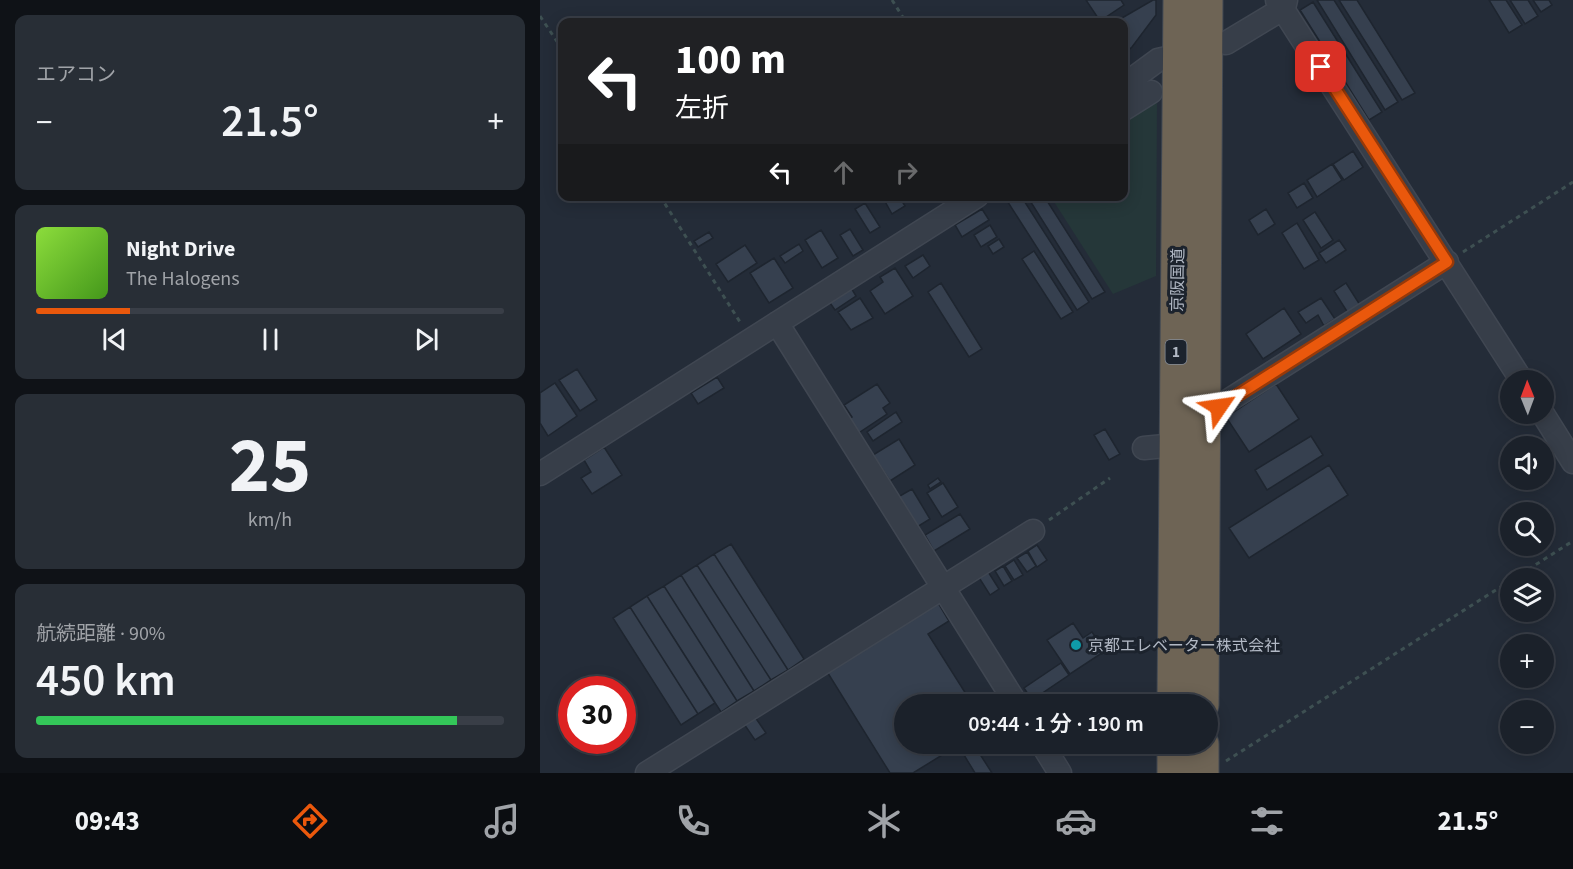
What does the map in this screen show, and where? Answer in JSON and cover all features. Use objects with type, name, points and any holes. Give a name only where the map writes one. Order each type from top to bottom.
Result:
[{"type":"highway","name":"京阪国道","points":[[1173,694],[1160,447],[1180,55],[1180,0]]},
{"type":"highway","name":"京阪国道","points":[[1203,694],[1206,0]]},
{"type":"highway","points":[[1174,754],[1174,773]]},
{"type":"street","points":[[1226,43],[1282,3],[1515,370]]},
{"type":"street","points":[[1128,82],[1158,60],[1180,55]]},
{"type":"street","points":[[1128,107],[1151,92]]},
{"type":"street","points":[[540,474],[969,201]]},
{"type":"street","points":[[1204,416],[1447,262]]},
{"type":"street","points":[[777,323],[1010,694]]},
{"type":"street","points":[[1549,424],[1573,462]]},
{"type":"street","points":[[647,773],[1033,531]]},
{"type":"street","points":[[1048,754],[1060,773]]},
{"type":"path","points":[[892,0],[903,18]]},
{"type":"path","points":[[540,16],[558,43]]},
{"type":"path","points":[[1447,262],[1573,182]]},
{"type":"path","points":[[663,201],[751,339]]},
{"type":"path","points":[[1033,531],[1110,478]]},
{"type":"path","points":[[1531,568],[1573,541]]},
{"type":"path","points":[[1207,761],[1500,587]]},
{"type":"shaded area","points":[[1157,101],[1156,276],[1113,294],[1054,201],[1128,201],[1128,119]]},
{"type":"building","points":[[1086,0],[1121,0],[1124,5],[1104,18],[1098,18]]},
{"type":"building","points":[[1156,0],[1156,15],[1128,50],[1128,18],[1122,18]]},
{"type":"building","points":[[1317,0],[1334,0],[1398,102],[1385,110]]},
{"type":"building","points":[[1339,0],[1357,0],[1415,93],[1402,100]]},
{"type":"building","points":[[1489,0],[1506,0],[1522,25],[1509,33]]},
{"type":"building","points":[[1510,0],[1528,0],[1538,16],[1525,24]]},
{"type":"building","points":[[1533,0],[1549,0],[1552,5],[1541,12]]},
{"type":"building","points":[[1313,2],[1382,112],[1369,120],[1300,10]]},
{"type":"building","points":[[1353,151],[1363,167],[1344,180],[1333,164]]},
{"type":"building","points":[[1332,164],[1342,180],[1317,197],[1307,180]]},
{"type":"building","points":[[1304,183],[1313,198],[1297,208],[1288,193]]},
{"type":"building","points":[[885,201],[902,201],[905,206],[892,214]]},
{"type":"building","points":[[1007,201],[1024,201],[1089,302],[1077,310]]},
{"type":"building","points":[[1030,201],[1047,201],[1105,292],[1092,299]]},
{"type":"building","points":[[865,203],[880,227],[870,233],[855,209]]},
{"type":"building","points":[[982,209],[989,220],[962,237],[955,225]]},
{"type":"building","points":[[1266,209],[1275,224],[1258,235],[1249,220]]},
{"type":"building","points":[[1315,212],[1333,240],[1321,248],[1303,220]]},
{"type":"building","points":[[1297,223],[1319,260],[1304,269],[1282,233]]},
{"type":"building","points":[[990,225],[997,237],[981,247],[974,235]]},
{"type":"building","points":[[850,229],[863,250],[853,256],[840,235]]},
{"type":"building","points":[[821,230],[838,258],[822,268],[805,240]]},
{"type":"building","points":[[709,232],[713,238],[698,247],[694,241]]},
{"type":"building","points":[[999,239],[1004,247],[993,254],[988,246]]},
{"type":"building","points":[[1339,240],[1346,250],[1326,263],[1319,253]]},
{"type":"building","points":[[799,244],[803,251],[785,263],[780,256]]},
{"type":"building","points":[[745,245],[757,263],[728,282],[716,264]]},
{"type":"building","points":[[1034,251],[1073,312],[1061,319],[1022,259]]},
{"type":"building","points":[[923,255],[930,266],[913,278],[905,266]]},
{"type":"building","points":[[774,258],[793,288],[769,303],[750,273]]},
{"type":"building","points":[[895,268],[913,296],[885,314],[870,291],[883,282],[880,277]]},
{"type":"building","points":[[941,283],[982,349],[969,357],[928,292]]},
{"type":"building","points":[[1346,283],[1360,305],[1348,313],[1334,291]]},
{"type":"building","points":[[850,286],[856,296],[835,310],[828,300]]},
{"type":"building","points":[[860,298],[873,318],[851,330],[838,312]]},
{"type":"building","points":[[1321,298],[1335,319],[1324,326],[1318,315],[1306,323],[1298,312]]},
{"type":"building","points":[[1284,308],[1301,334],[1263,359],[1246,334]]},
{"type":"building","points":[[577,369],[597,400],[580,411],[559,380]]},
{"type":"building","points":[[717,377],[724,388],[698,404],[691,393]]},
{"type":"building","points":[[555,383],[577,416],[548,436],[540,423],[540,393]]},
{"type":"building","points":[[877,384],[890,403],[883,408],[887,414],[857,434],[847,420],[852,417],[844,405]]},
{"type":"building","points":[[1276,384],[1299,419],[1249,452],[1226,417]]},
{"type":"building","points":[[896,412],[902,422],[873,441],[867,432]]},
{"type":"building","points":[[1105,429],[1120,454],[1109,460],[1094,435]]},
{"type":"building","points":[[1311,436],[1323,455],[1267,490],[1255,470]]},
{"type":"building","points":[[899,439],[915,465],[890,481],[873,455]]},
{"type":"building","points":[[604,447],[622,475],[592,494],[581,478],[591,472],[584,460]]},
{"type":"building","points":[[1329,465],[1348,495],[1249,558],[1229,528]]},
{"type":"building","points":[[938,478],[941,482],[930,489],[928,485]]},
{"type":"building","points":[[943,483],[958,507],[942,517],[927,493]]},
{"type":"building","points":[[912,489],[930,519],[917,527],[898,497]]},
{"type":"building","points":[[960,514],[970,529],[934,551],[925,535]]},
{"type":"building","points":[[731,544],[804,659],[788,670],[714,554]]},
{"type":"building","points":[[1037,545],[1047,560],[1037,567],[1028,551]]},
{"type":"building","points":[[1027,552],[1036,566],[1027,572],[1017,558]]},
{"type":"building","points":[[714,554],[788,670],[771,680],[697,565]]},
{"type":"building","points":[[1014,560],[1023,575],[1014,580],[1005,566]]},
{"type":"building","points":[[697,565],[771,680],[754,691],[681,575]]},
{"type":"building","points":[[1003,566],[1012,581],[1004,586],[995,571]]},
{"type":"building","points":[[987,570],[999,589],[990,595],[978,576]]},
{"type":"building","points":[[681,575],[754,691],[737,701],[664,586]]},
{"type":"building","points":[[664,586],[737,701],[721,712],[647,596]]},
{"type":"building","points":[[647,596],[715,703],[698,714],[630,607]]},
{"type":"building","points":[[937,601],[949,621],[928,634],[966,694],[894,694],[894,754],[944,754],[913,773],[890,773],[826,670]]},
{"type":"building","points":[[630,607],[698,714],[681,725],[613,618]]},
{"type":"building","name":"京都エレベーター株式会社","points":[[1073,623],[1083,638],[1092,632],[1105,651],[1070,674],[1047,640]]},
{"type":"building","points":[[1061,663],[1069,675],[1041,694],[1028,694],[1024,688]]},
{"type":"building","points":[[755,717],[766,733],[755,740],[744,724]]},
{"type":"building","points":[[980,754],[992,773],[975,773],[964,755]]},
{"type":"place","name":"京都エレベーター株式会社","points":[[1076,645]]},
{"type":"route","points":[[1219,407],[1447,262],[1321,67]]}]
